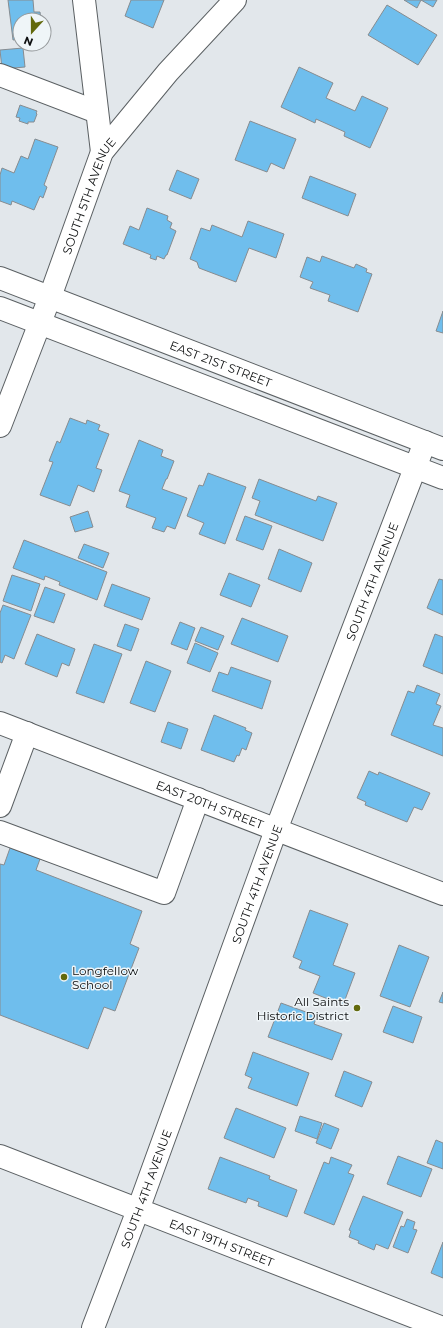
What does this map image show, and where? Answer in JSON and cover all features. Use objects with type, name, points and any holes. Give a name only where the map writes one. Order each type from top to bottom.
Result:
[{"type":"street","points":[[84,0],[102,152]]},
{"type":"street","name":"SOUTH 5TH AVENUE","points":[[0,426],[40,324],[102,152],[168,72],[235,0]]},
{"type":"street","points":[[0,75],[97,112]]},
{"type":"street","name":"EAST 21ST STREET","points":[[0,278],[434,445]]},
{"type":"street","points":[[0,308],[443,478]]},
{"type":"street","name":"SOUTH 4TH AVENUE","points":[[93,1328],[138,1210],[276,830],[416,468],[434,445]]},
{"type":"street","name":"EAST 20TH STREET","points":[[0,723],[443,894]]},
{"type":"street","points":[[0,806],[27,733]]},
{"type":"street","points":[[0,832],[164,893],[198,799]]},
{"type":"street","name":"EAST 19TH STREET","points":[[0,1156],[443,1328]]},
{"type":"building","points":[[8,0],[33,0],[34,12],[12,12],[12,32]]},
{"type":"building","points":[[131,0],[164,0],[153,28],[125,16]]},
{"type":"building","points":[[404,0],[421,0],[417,8]]},
{"type":"building","points":[[421,0],[437,0],[433,7]]},
{"type":"building","points":[[387,5],[437,35],[418,65],[368,35]]},
{"type":"building","points":[[12,49],[12,52],[23,52],[25,67],[2,69],[0,50]]},
{"type":"building","points":[[299,67],[333,83],[326,98],[355,111],[362,96],[388,108],[370,148],[344,136],[345,132],[316,119],[315,123],[281,107]]},
{"type":"building","points":[[20,105],[37,111],[34,122],[28,122],[28,124],[19,121],[20,118],[16,117]]},
{"type":"building","points":[[250,121],[296,139],[284,169],[271,163],[267,172],[235,160]]},
{"type":"building","points":[[35,139],[58,147],[44,185],[47,187],[43,198],[40,196],[34,210],[12,201],[11,205],[0,201],[0,175],[2,168],[14,173],[21,156],[28,159]]},
{"type":"building","points":[[177,170],[199,179],[191,199],[169,190]]},
{"type":"building","points":[[310,176],[356,194],[348,216],[302,198]]},
{"type":"building","points":[[147,208],[168,216],[167,220],[172,223],[170,228],[176,231],[164,259],[157,256],[156,260],[150,258],[151,255],[123,244],[130,226],[139,230]]},
{"type":"building","points":[[248,221],[284,234],[276,258],[249,248],[236,282],[199,268],[197,262],[190,259],[201,228],[210,231],[212,225],[242,237]]},
{"type":"building","points":[[322,256],[354,268],[356,264],[367,269],[366,272],[372,274],[358,312],[328,301],[330,295],[310,288],[313,282],[300,277],[307,257],[320,262]]},
{"type":"building","points":[[443,311],[443,333],[436,331]]},
{"type":"building","points":[[70,418],[86,424],[87,420],[100,425],[98,430],[109,434],[96,468],[102,470],[94,492],[78,485],[70,506],[40,495],[53,462],[49,461],[57,441],[60,443]]},
{"type":"building","points":[[139,440],[163,450],[161,456],[174,461],[162,489],[187,498],[175,529],[167,526],[164,532],[152,528],[156,518],[126,507],[130,495],[119,491]]},
{"type":"building","points":[[208,473],[246,487],[225,544],[199,534],[204,523],[187,516],[199,485],[203,486]]},
{"type":"building","points":[[259,479],[316,501],[318,496],[337,503],[323,541],[255,515],[260,501],[252,498]]},
{"type":"building","points":[[88,511],[93,527],[75,532],[70,517]]},
{"type":"building","points":[[245,516],[272,526],[263,550],[236,540]]},
{"type":"building","points":[[24,540],[107,572],[97,600],[59,585],[60,582],[45,576],[44,580],[13,568]]},
{"type":"building","points":[[84,544],[109,553],[103,568],[78,558]]},
{"type":"building","points":[[279,549],[312,563],[301,592],[268,579]]},
{"type":"building","points":[[229,573],[260,585],[251,607],[220,595]]},
{"type":"building","points":[[12,575],[40,584],[31,611],[3,601]]},
{"type":"building","points":[[439,579],[443,580],[443,615],[427,608]]},
{"type":"building","points":[[112,584],[150,598],[142,620],[104,606]]},
{"type":"building","points":[[45,587],[65,594],[54,623],[34,616]]},
{"type":"building","points":[[3,605],[31,615],[14,659],[5,655],[2,663],[0,662],[0,613]]},
{"type":"building","points":[[242,618],[288,636],[278,662],[231,644]]},
{"type":"building","points":[[180,622],[195,628],[187,650],[171,644]]},
{"type":"building","points":[[125,624],[139,629],[131,651],[117,646]]},
{"type":"building","points":[[201,627],[224,636],[218,650],[195,641]]},
{"type":"building","points":[[37,634],[75,649],[69,666],[62,663],[57,677],[25,664]]},
{"type":"building","points":[[435,634],[443,637],[443,674],[423,666]]},
{"type":"building","points":[[195,643],[218,653],[210,672],[187,663]]},
{"type":"building","points":[[94,644],[122,654],[104,703],[76,693]]},
{"type":"building","points":[[146,661],[171,671],[155,712],[130,703]]},
{"type":"building","points":[[231,667],[271,681],[262,709],[212,691],[219,672],[228,675]]},
{"type":"building","points":[[417,685],[440,694],[436,704],[441,706],[433,725],[443,728],[443,756],[391,735],[408,691],[414,693]]},
{"type":"building","points":[[214,715],[246,728],[245,730],[252,733],[246,750],[242,748],[239,756],[237,755],[234,762],[201,750]]},
{"type":"building","points":[[168,722],[188,729],[181,749],[161,742]]},
{"type":"building","points":[[369,771],[378,775],[379,772],[430,793],[422,810],[414,807],[407,822],[365,805],[366,802],[357,798]]},
{"type":"building","name":"Longfellow School","points":[[10,848],[40,859],[36,870],[142,911],[130,944],[139,948],[115,1011],[104,1007],[88,1049],[0,1015],[0,864],[4,865]]},
{"type":"building","points":[[310,910],[348,924],[333,965],[355,973],[343,1005],[313,993],[320,976],[299,968],[302,961],[293,957]]},
{"type":"building","points":[[399,945],[429,957],[410,1007],[380,996]]},
{"type":"building","points":[[443,992],[443,1003],[439,1002]]},
{"type":"building","points":[[281,1003],[317,1016],[314,1024],[342,1034],[332,1060],[268,1037]]},
{"type":"building","points":[[393,1006],[422,1017],[413,1043],[383,1032]]},
{"type":"building","points":[[253,1052],[309,1073],[297,1106],[248,1088],[252,1078],[245,1075]]},
{"type":"building","points":[[344,1071],[372,1082],[362,1107],[335,1096]]},
{"type":"building","points":[[236,1108],[286,1128],[274,1158],[224,1138]]},
{"type":"building","points":[[300,1116],[322,1123],[317,1139],[295,1131]]},
{"type":"building","points":[[324,1123],[339,1129],[331,1149],[316,1143]]},
{"type":"building","points":[[436,1140],[443,1143],[443,1169],[427,1163]]},
{"type":"building","points":[[398,1156],[432,1169],[421,1197],[387,1184]]},
{"type":"building","points":[[220,1157],[270,1176],[269,1179],[297,1190],[287,1217],[258,1206],[259,1202],[248,1198],[246,1203],[208,1189]]},
{"type":"building","points":[[331,1157],[352,1165],[348,1173],[354,1175],[334,1225],[304,1213],[324,1162],[329,1164]]},
{"type":"building","points":[[363,1196],[403,1212],[388,1249],[376,1244],[374,1250],[349,1237],[351,1231],[349,1230]]},
{"type":"building","points":[[407,1219],[415,1222],[413,1229],[417,1230],[408,1253],[393,1247],[401,1226],[404,1227]]},
{"type":"building","points":[[443,1242],[443,1278],[431,1273]]},
{"type":"place","name":"Longfellow School","points":[[64,977]]},
{"type":"place","name":"All Saints Historic District","points":[[357,1008]]}]
